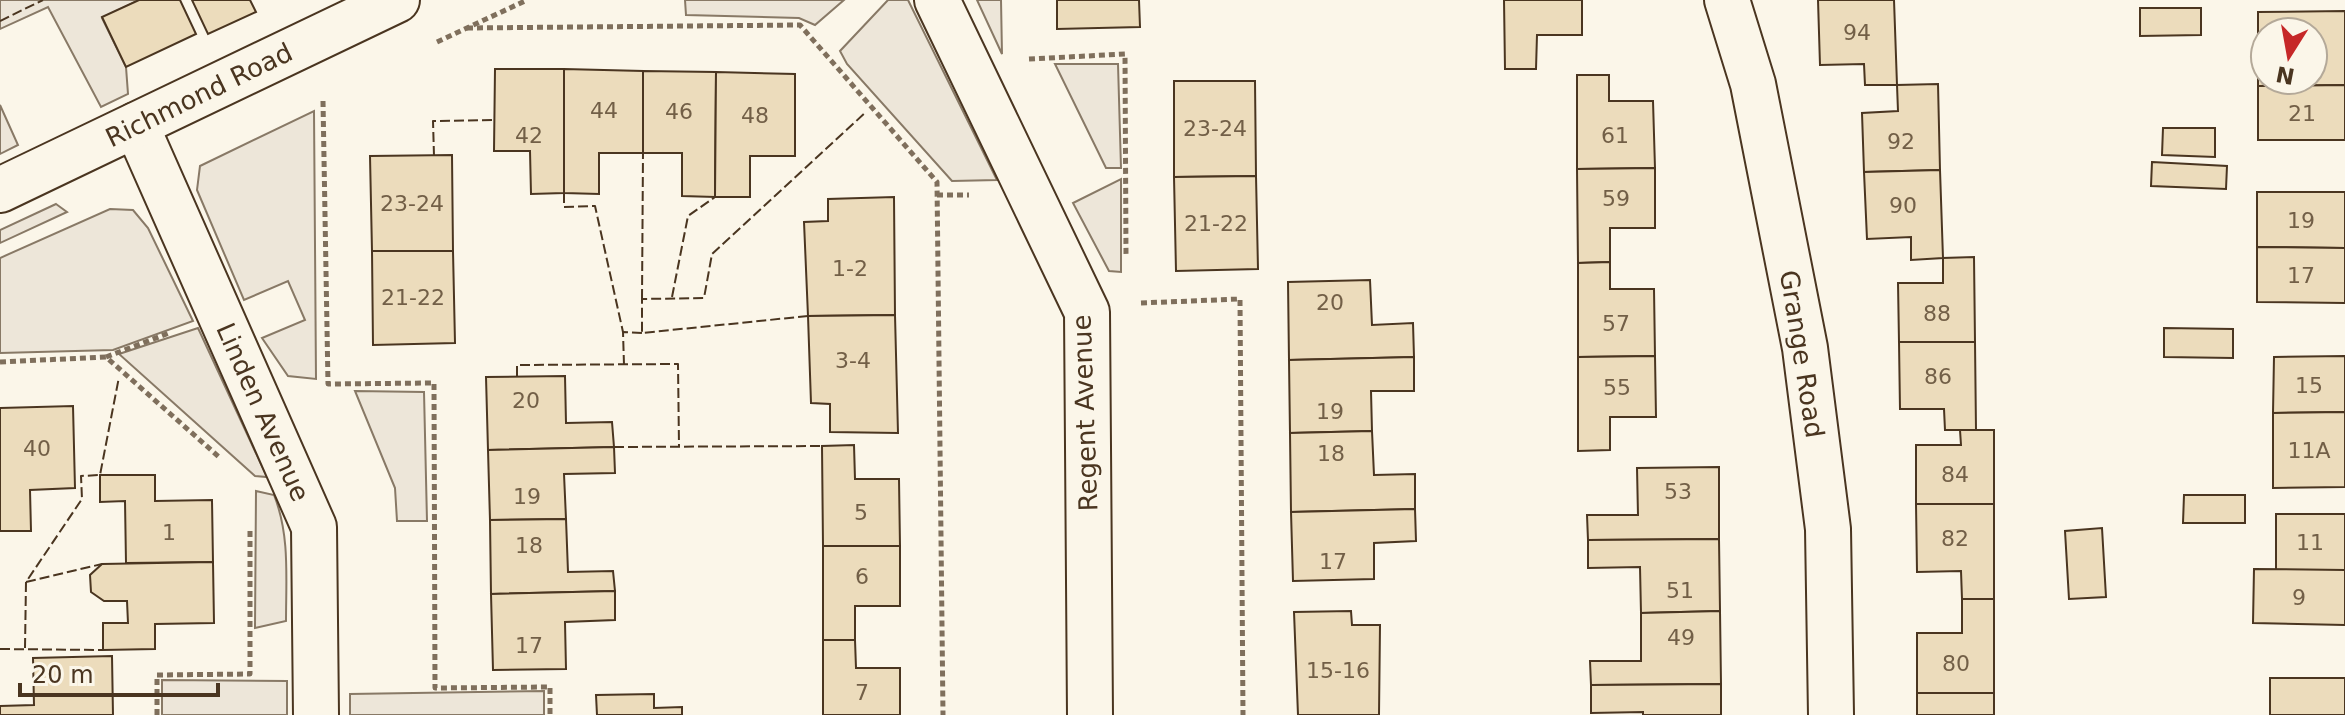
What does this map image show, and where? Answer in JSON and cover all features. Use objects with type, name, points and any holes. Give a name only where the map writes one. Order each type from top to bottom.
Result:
[{"type":"street","name":"Richmond Road","points":[[0,190],[397,0]]},
{"type":"street","name":"Regent Avenue","points":[[937,0],[1087,312],[1090,715]]},
{"type":"street","name":"Grange Road","points":[[1727,0],[1753,84],[1805,348],[1828,529],[1831,715]]},
{"type":"street","name":"Linden Avenue","points":[[136,125],[314,527],[316,715]]},
{"type":"path","points":[[467,28],[800,25],[937,182],[943,715]]},
{"type":"path","points":[[1022,60],[1125,54],[1126,257]]},
{"type":"path","points":[[323,96],[328,384],[434,383],[435,688],[550,687],[550,715]]},
{"type":"path","points":[[1126,304],[1240,299],[1243,715]]},
{"type":"path","points":[[0,362],[106,357],[250,484],[300,496]]},
{"type":"path","points":[[157,715],[157,675],[250,674],[250,484]]},
{"type":"shaded area","points":[[0,0],[139,0],[102,18],[126,67],[128,94],[101,107],[48,7],[0,29]]},
{"type":"shaded area","points":[[685,0],[844,0],[815,25],[799,18],[686,15]]},
{"type":"shaded area","points":[[888,0],[908,0],[997,180],[952,181],[847,64],[840,51]]},
{"type":"shaded area","points":[[977,0],[1001,0],[1002,54]]},
{"type":"shaded area","points":[[1055,64],[1118,64],[1121,168],[1106,168]]},
{"type":"shaded area","points":[[0,105],[18,145],[0,154]]},
{"type":"shaded area","points":[[314,111],[316,379],[288,376],[262,338],[305,320],[288,281],[244,300],[197,190],[200,166]]},
{"type":"shaded area","points":[[1121,179],[1121,272],[1109,271],[1073,203]]},
{"type":"shaded area","points":[[56,204],[67,212],[0,243],[0,230]]},
{"type":"shaded area","points":[[110,209],[133,210],[148,228],[193,321],[113,350],[0,353],[0,258]]},
{"type":"shaded area","points":[[198,328],[267,477],[255,476],[119,354]]},
{"type":"shaded area","points":[[355,391],[424,392],[427,521],[397,521],[395,488]]},
{"type":"shaded area","points":[[256,491],[274,495],[283,526],[286,621],[255,628]]},
{"type":"shaded area","points":[[162,680],[287,681],[287,715],[162,715]]},
{"type":"shaded area","points":[[544,691],[544,715],[350,715],[350,694]]},
{"type":"building","points":[[139,0],[180,0],[196,34],[126,67],[102,17]]},
{"type":"building","points":[[192,0],[250,0],[256,12],[208,34]]},
{"type":"building","points":[[1057,0],[1139,0],[1140,27],[1057,29]]},
{"type":"building","points":[[1504,0],[1582,0],[1582,35],[1537,35],[1536,69],[1505,69]]},
{"type":"building","points":[[1818,0],[1894,0],[1897,85],[1865,85],[1864,64],[1820,65]]},
{"type":"building","points":[[2140,8],[2201,8],[2201,35],[2140,36]]},
{"type":"building","points":[[2345,11],[2345,85],[2329,85],[2329,16],[2258,16],[2258,12]]},
{"type":"building","points":[[495,69],[564,69],[564,193],[531,194],[530,151],[494,151]]},
{"type":"building","points":[[564,69],[643,71],[643,153],[599,153],[599,194],[564,193]]},
{"type":"building","points":[[643,71],[716,72],[715,197],[682,196],[682,153],[643,153]]},
{"type":"building","points":[[716,72],[795,74],[795,156],[750,156],[750,197],[715,197]]},
{"type":"building","points":[[1577,75],[1609,75],[1609,101],[1653,101],[1655,168],[1577,169]]},
{"type":"building","points":[[1174,81],[1255,81],[1256,176],[1174,177]]},
{"type":"building","points":[[1938,84],[1940,170],[1864,172],[1862,113],[1898,111],[1897,85]]},
{"type":"building","points":[[2329,85],[2345,85],[2345,140],[2258,140],[2258,96],[2329,96]]},
{"type":"building","points":[[2163,128],[2215,128],[2215,157],[2162,155]]},
{"type":"building","points":[[452,155],[453,251],[372,251],[370,156]]},
{"type":"building","points":[[2152,162],[2227,166],[2226,189],[2151,186]]},
{"type":"building","points":[[1655,168],[1655,228],[1610,228],[1610,262],[1578,263],[1577,169]]},
{"type":"building","points":[[1940,170],[1943,258],[1911,260],[1911,237],[1867,239],[1864,172]]},
{"type":"building","points":[[1256,176],[1258,269],[1176,271],[1174,177]]},
{"type":"building","points":[[2257,192],[2345,192],[2345,248],[2257,247]]},
{"type":"building","points":[[894,197],[895,315],[808,316],[804,222],[828,221],[828,199]]},
{"type":"building","points":[[2257,247],[2345,248],[2345,303],[2257,302]]},
{"type":"building","points":[[372,251],[453,251],[455,343],[373,345]]},
{"type":"building","points":[[1974,257],[1975,342],[1899,342],[1898,283],[1943,283],[1943,258]]},
{"type":"building","points":[[1610,262],[1610,289],[1654,289],[1655,356],[1578,357],[1578,263]]},
{"type":"building","points":[[1370,280],[1372,325],[1413,323],[1414,357],[1289,360],[1288,282]]},
{"type":"building","points":[[895,315],[898,433],[830,432],[830,404],[811,403],[808,316]]},
{"type":"building","points":[[2164,328],[2233,329],[2233,358],[2164,357]]},
{"type":"building","points":[[1899,342],[1975,342],[1976,430],[1945,430],[1944,409],[1900,409]]},
{"type":"building","points":[[1655,356],[1656,417],[1610,417],[1610,450],[1578,451],[1578,357]]},
{"type":"building","points":[[2345,356],[2345,412],[2273,413],[2274,357]]},
{"type":"building","points":[[1414,357],[1414,391],[1371,391],[1372,431],[1290,433],[1289,360]]},
{"type":"building","points":[[565,376],[566,423],[612,422],[614,447],[488,450],[486,377]]},
{"type":"building","points":[[73,406],[75,488],[30,490],[31,531],[0,531],[0,408]]},
{"type":"building","points":[[2345,412],[2345,487],[2273,488],[2273,413]]},
{"type":"building","points":[[1960,430],[1994,430],[1994,504],[1916,504],[1916,445],[1961,445]]},
{"type":"building","points":[[1372,431],[1374,475],[1415,474],[1415,509],[1291,512],[1290,433]]},
{"type":"building","points":[[854,445],[855,479],[899,479],[900,546],[823,546],[822,446]]},
{"type":"building","points":[[614,447],[615,473],[564,474],[566,519],[490,520],[488,450]]},
{"type":"building","points":[[1719,467],[1719,539],[1588,540],[1587,515],[1638,515],[1637,468]]},
{"type":"building","points":[[100,475],[155,475],[155,501],[212,500],[213,562],[126,563],[125,501],[100,502]]},
{"type":"building","points":[[2184,495],[2245,495],[2245,523],[2183,523]]},
{"type":"building","points":[[1916,504],[1994,504],[1994,599],[1962,599],[1961,571],[1917,572]]},
{"type":"building","points":[[1415,509],[1416,541],[1374,543],[1374,579],[1293,581],[1291,512]]},
{"type":"building","points":[[2276,514],[2345,514],[2345,570],[2276,570]]},
{"type":"building","points":[[566,519],[568,572],[613,571],[615,591],[491,594],[490,520]]},
{"type":"building","points":[[2102,528],[2106,597],[2069,599],[2065,531]]},
{"type":"building","points":[[1719,539],[1720,611],[1641,613],[1640,567],[1588,568],[1588,540]]},
{"type":"building","points":[[823,546],[900,546],[900,606],[855,606],[855,640],[823,640]]},
{"type":"building","points":[[213,562],[214,623],[155,624],[155,649],[103,650],[103,623],[128,623],[127,601],[104,601],[91,592],[90,575],[102,564]]},
{"type":"building","points":[[2254,569],[2345,570],[2345,625],[2253,623]]},
{"type":"building","points":[[615,591],[615,620],[565,622],[566,669],[493,670],[491,594]]},
{"type":"building","points":[[1962,599],[1994,599],[1994,693],[1917,693],[1917,633],[1962,633]]},
{"type":"building","points":[[1351,611],[1352,625],[1380,625],[1379,715],[1298,715],[1294,612]]},
{"type":"building","points":[[1720,611],[1721,684],[1591,685],[1590,661],[1641,661],[1641,613]]},
{"type":"building","points":[[823,640],[855,640],[856,668],[900,668],[900,715],[823,715]]},
{"type":"building","points":[[112,656],[113,715],[0,715],[0,706],[34,705],[33,658]]},
{"type":"building","points":[[2270,678],[2345,678],[2345,715],[2270,715]]},
{"type":"building","points":[[1721,684],[1721,715],[1591,713],[1591,685]]},
{"type":"building","points":[[1917,693],[1994,693],[1994,715],[1917,715]]},
{"type":"building","points":[[654,694],[654,708],[682,707],[682,715],[597,715],[596,695]]},
{"type":"fence","points":[[0,21],[43,0]]},
{"type":"fence","points":[[808,316],[642,333],[642,299],[704,298],[712,254],[866,112]]},
{"type":"fence","points":[[434,156],[433,121],[495,120]]},
{"type":"fence","points":[[642,299],[643,153]]},
{"type":"fence","points":[[564,193],[564,207],[595,206],[623,332]]},
{"type":"fence","points":[[672,297],[688,216],[715,197]]},
{"type":"fence","points":[[624,365],[623,332],[642,333]]},
{"type":"fence","points":[[517,376],[517,365],[678,364],[679,446]]},
{"type":"fence","points":[[25,648],[26,582],[82,499],[81,476],[100,475],[119,377]]},
{"type":"fence","points":[[614,447],[822,446]]},
{"type":"fence","points":[[26,582],[102,564]]},
{"type":"fence","points":[[0,649],[103,650]]}]
